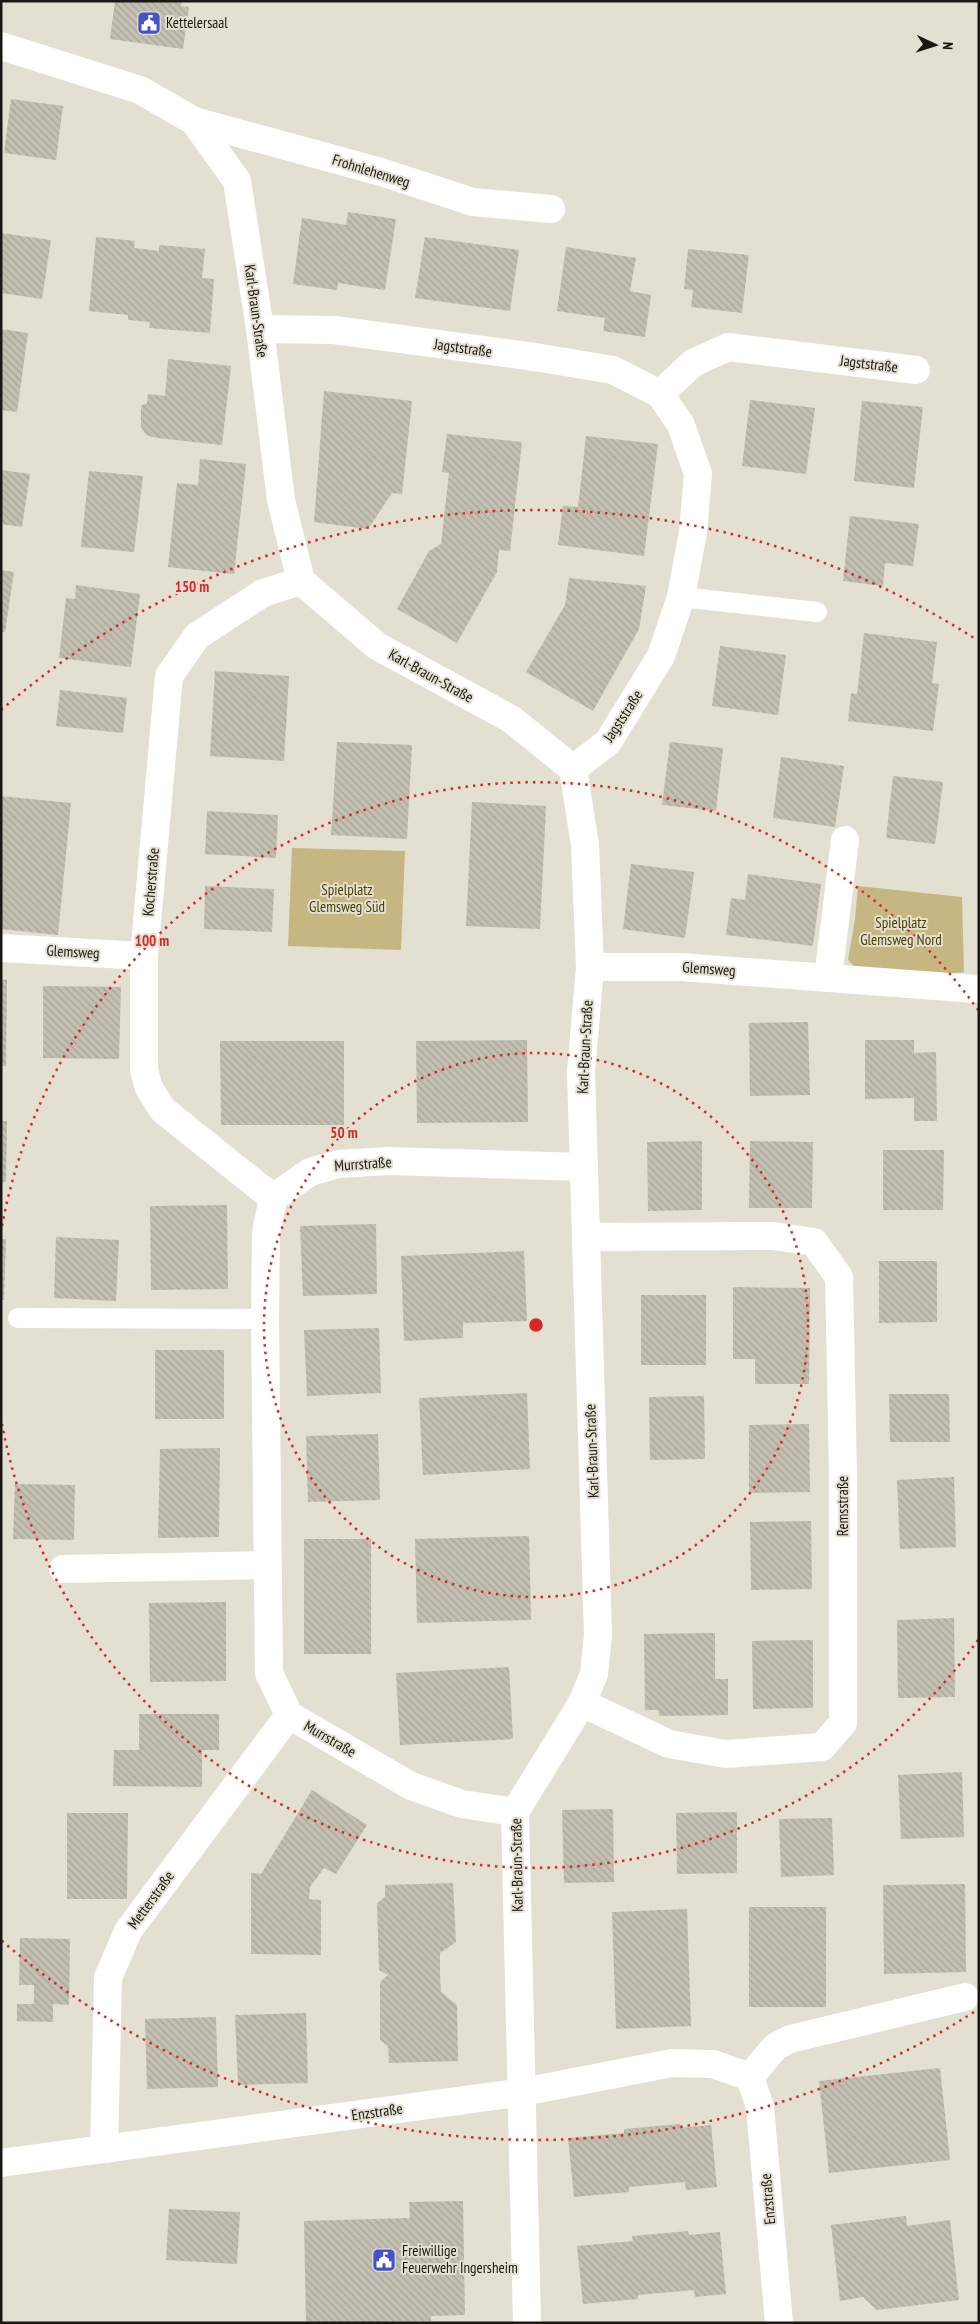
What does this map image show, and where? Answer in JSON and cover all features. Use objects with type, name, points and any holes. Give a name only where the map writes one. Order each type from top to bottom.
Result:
[{"type":"street","name":"Karl-Braun-Straße","points":[[1,46],[140,90],[194,120],[237,181],[260,329],[281,500],[301,581],[377,646],[511,719],[573,769],[585,845],[590,967],[581,1072],[598,1635],[594,1674],[582,1703],[515,1812],[527,2323]]},
{"type":"street","name":"Frohnlehenweg","points":[[194,120],[381,172],[473,202],[551,209]]},
{"type":"street","name":"Jagststraße","points":[[260,329],[334,330],[613,370],[660,394],[681,425],[698,474],[693,532],[681,597],[661,656],[613,735],[608,742],[573,769]]},
{"type":"street","name":"Jagststraße","points":[[660,394],[692,363],[728,347],[916,370]]},
{"type":"street","name":"Kocherstraße","points":[[273,1198],[163,1110],[150,1088],[144,1070],[144,956],[169,676],[197,636],[264,593],[301,581]]},
{"type":"street","points":[[828,978],[844,840]]},
{"type":"street","name":"Glemsweg","points":[[1,948],[144,956]]},
{"type":"street","name":"Glemsweg","points":[[590,967],[681,967],[976,989]]},
{"type":"street","name":"Murrstraße","points":[[515,1812],[462,1804],[411,1786],[289,1715],[269,1673],[265,1318],[266,1233],[273,1198],[310,1172],[338,1164],[389,1161],[584,1167]]},
{"type":"street","name":"Remsstraße","points":[[582,1703],[669,1744],[726,1754],[822,1748],[843,1723],[843,1485],[839,1277],[814,1242],[773,1236],[586,1237]]},
{"type":"street","points":[[63,1569],[267,1566]]},
{"type":"street","name":"Metterstraße","points":[[104,2149],[108,1978],[128,1931],[289,1715]]},
{"type":"street","points":[[750,2077],[775,2047],[790,2040],[965,1998]]},
{"type":"street","name":"Enzstraße","points":[[1,2163],[523,2092],[672,2063],[713,2064],[750,2077],[760,2107],[779,2323]]},
{"type":"lane","points":[[681,597],[817,612]]},
{"type":"lane","points":[[18,1318],[265,1318]]},
{"type":"green space","name":"Spielplatz Glemsweg Süd","points":[[292,848],[405,851],[401,950],[288,946]]},
{"type":"green space","name":"Spielplatz Glemsweg Nord","points":[[858,886],[962,897],[964,972],[949,974],[858,970],[848,960]]},
{"type":"building","name":"Kettelersaal","points":[[115,1],[182,1],[181,6],[189,7],[183,49],[110,39]]},
{"type":"building","points":[[11,99],[63,106],[56,160],[4,153]]},
{"type":"building","points":[[348,212],[396,219],[385,290],[338,283],[337,290],[293,284],[302,218],[346,225]]},
{"type":"building","points":[[1,233],[51,240],[42,299],[1,293]]},
{"type":"building","points":[[96,237],[135,241],[134,248],[159,251],[159,245],[205,249],[202,278],[214,279],[210,333],[149,328],[150,322],[128,320],[128,315],[89,311]]},
{"type":"building","points":[[425,237],[519,250],[510,311],[415,298]]},
{"type":"building","points":[[566,247],[636,258],[630,291],[651,295],[645,337],[603,331],[605,318],[557,311]]},
{"type":"building","points":[[688,249],[749,255],[742,313],[691,307],[693,290],[684,289]]},
{"type":"building","points":[[1,329],[28,333],[17,412],[1,410]]},
{"type":"building","points":[[168,359],[231,366],[222,445],[157,438],[146,435],[141,427],[141,406],[147,403],[148,394],[165,396]]},
{"type":"building","points":[[324,391],[412,401],[402,494],[392,493],[368,529],[314,522]]},
{"type":"building","points":[[750,400],[815,408],[806,474],[742,466]]},
{"type":"building","points":[[862,401],[923,407],[914,488],[854,481]]},
{"type":"building","points":[[447,434],[522,442],[510,551],[499,550],[497,572],[457,643],[397,609],[429,551],[441,544],[449,473],[442,472]]},
{"type":"building","points":[[586,436],[658,444],[644,556],[558,545],[563,506],[578,507]]},
{"type":"building","points":[[200,459],[246,464],[234,574],[168,567],[177,483],[198,485]]},
{"type":"building","points":[[1,470],[30,474],[22,527],[1,524]]},
{"type":"building","points":[[89,471],[143,476],[134,552],[81,547]]},
{"type":"building","points":[[850,516],[919,524],[913,566],[885,563],[883,586],[843,581]]},
{"type":"building","points":[[1,570],[14,572],[5,632],[1,632]]},
{"type":"building","points":[[569,578],[646,586],[639,629],[593,711],[526,672],[565,605]]},
{"type":"building","points":[[76,585],[140,594],[131,667],[59,658],[66,598],[75,599]]},
{"type":"building","points":[[864,633],[937,642],[932,683],[939,684],[933,731],[848,721],[851,693],[857,694]]},
{"type":"building","points":[[720,646],[786,655],[778,715],[712,706]]},
{"type":"building","points":[[215,671],[289,676],[284,761],[210,756]]},
{"type":"building","points":[[60,690],[127,698],[123,733],[56,726]]},
{"type":"building","points":[[337,742],[412,745],[407,839],[331,835]]},
{"type":"building","points":[[670,742],[723,748],[716,811],[662,805]]},
{"type":"building","points":[[781,757],[844,766],[835,827],[773,818]]},
{"type":"building","points":[[893,776],[943,782],[935,844],[886,838]]},
{"type":"building","points":[[1,796],[71,803],[58,935],[1,929]]},
{"type":"building","points":[[472,802],[546,806],[540,929],[466,926]]},
{"type":"building","points":[[207,811],[278,815],[276,858],[205,854]]},
{"type":"building","points":[[631,864],[694,872],[685,938],[623,929]]},
{"type":"building","points":[[748,874],[821,884],[813,946],[726,935],[731,898],[745,900]]},
{"type":"building","points":[[205,886],[274,889],[272,932],[204,929]]},
{"type":"building","points":[[1,979],[7,980],[6,1066],[1,1066]]},
{"type":"building","points":[[43,986],[121,987],[119,1059],[43,1058]]},
{"type":"building","points":[[808,1022],[810,1095],[750,1096],[749,1023]]},
{"type":"building","points":[[527,1040],[528,1122],[417,1123],[416,1041]]},
{"type":"building","points":[[865,1040],[914,1040],[914,1053],[936,1052],[937,1121],[914,1121],[914,1098],[865,1099]]},
{"type":"building","points":[[220,1041],[344,1041],[344,1125],[221,1125]]},
{"type":"building","points":[[1,1121],[7,1121],[6,1182],[1,1182]]},
{"type":"building","points":[[702,1141],[702,1210],[648,1211],[647,1142]]},
{"type":"building","points":[[750,1141],[813,1142],[812,1208],[749,1208]]},
{"type":"building","points":[[883,1150],[944,1150],[943,1210],[883,1210]]},
{"type":"building","points":[[227,1205],[228,1289],[151,1290],[150,1206]]},
{"type":"building","points":[[376,1224],[377,1294],[303,1296],[300,1226]]},
{"type":"building","points":[[56,1237],[119,1240],[116,1301],[54,1298]]},
{"type":"building","points":[[1,1239],[6,1239],[4,1300],[1,1300]]},
{"type":"building","points":[[524,1251],[527,1321],[463,1323],[463,1338],[404,1341],[401,1256]]},
{"type":"building","points":[[879,1261],[937,1261],[937,1322],[879,1323]]},
{"type":"building","points":[[733,1287],[810,1288],[809,1384],[755,1384],[755,1359],[733,1359]]},
{"type":"building","points":[[641,1295],[706,1295],[706,1365],[641,1365]]},
{"type":"building","points":[[379,1328],[381,1393],[307,1396],[304,1330]]},
{"type":"building","points":[[155,1350],[224,1350],[224,1419],[155,1419]]},
{"type":"building","points":[[527,1393],[530,1469],[423,1475],[419,1398]]},
{"type":"building","points":[[889,1394],[949,1394],[950,1442],[890,1442]]},
{"type":"building","points":[[704,1396],[705,1459],[650,1460],[649,1397]]},
{"type":"building","points":[[809,1424],[810,1492],[749,1493],[749,1425]]},
{"type":"building","points":[[378,1434],[380,1500],[308,1502],[306,1436]]},
{"type":"building","points":[[220,1448],[219,1537],[158,1538],[160,1449]]},
{"type":"building","points":[[954,1477],[956,1547],[900,1549],[897,1480]]},
{"type":"building","points":[[15,1484],[75,1485],[74,1540],[13,1539]]},
{"type":"building","points":[[811,1521],[812,1589],[751,1590],[750,1522]]},
{"type":"building","points":[[529,1536],[531,1620],[417,1623],[415,1539]]},
{"type":"building","points":[[304,1539],[371,1539],[371,1654],[304,1654]]},
{"type":"building","points":[[226,1602],[226,1681],[150,1682],[149,1603]]},
{"type":"building","points":[[954,1618],[955,1697],[898,1698],[897,1620]]},
{"type":"building","points":[[715,1633],[715,1679],[728,1679],[728,1715],[659,1716],[658,1710],[645,1710],[644,1634]]},
{"type":"building","points":[[813,1640],[813,1708],[753,1709],[752,1641]]},
{"type":"building","points":[[509,1667],[513,1739],[400,1745],[396,1673]]},
{"type":"building","points":[[139,1714],[219,1714],[219,1750],[202,1750],[202,1787],[113,1786],[114,1750],[139,1750]]},
{"type":"building","points":[[962,1772],[964,1837],[901,1839],[898,1775]]},
{"type":"building","points":[[312,1790],[367,1825],[336,1874],[324,1868],[310,1887],[309,1899],[321,1900],[321,1955],[251,1954],[251,1873],[261,1874]]},
{"type":"building","points":[[613,1809],[614,1882],[564,1883],[562,1810]]},
{"type":"building","points":[[737,1812],[737,1873],[677,1874],[676,1813]]},
{"type":"building","points":[[67,1813],[128,1813],[127,1899],[67,1899]]},
{"type":"building","points":[[832,1818],[834,1875],[781,1877],[779,1819]]},
{"type":"building","points":[[453,1883],[456,1942],[440,1953],[440,1974],[441,1992],[457,2005],[458,2061],[389,2063],[388,2046],[380,2040],[380,1982],[388,1975],[379,1970],[377,1903],[385,1897],[385,1885]]},
{"type":"building","points":[[965,1884],[966,1972],[884,1974],[883,1885]]},
{"type":"building","points":[[749,1907],[826,1907],[826,2007],[749,2007]]},
{"type":"building","points":[[687,1909],[691,2026],[616,2029],[612,1912]]},
{"type":"building","points":[[20,1938],[70,1939],[69,2005],[53,2004],[53,2022],[17,2021],[17,2004],[34,2004],[34,1985],[19,1985]]},
{"type":"building","points":[[306,2013],[308,2083],[238,2085],[235,2015]]},
{"type":"building","points":[[216,2017],[218,2087],[147,2089],[145,2019]]},
{"type":"building","points":[[940,2068],[950,2160],[829,2173],[819,2081]]},
{"type":"building","points":[[680,2124],[680,2128],[711,2125],[717,2187],[686,2190],[685,2182],[629,2187],[629,2192],[574,2197],[568,2138],[624,2133],[624,2129]]},
{"type":"building","name":"Freiwillige Feuerwehr Ingersheim","points":[[463,2201],[465,2315],[431,2316],[431,2321],[306,2323],[304,2221],[410,2218],[409,2202]]},
{"type":"building","points":[[169,2209],[240,2212],[237,2264],[166,2260]]},
{"type":"building","points":[[906,2216],[907,2226],[950,2220],[959,2300],[877,2310],[863,2297],[840,2301],[831,2225]]},
{"type":"building","points":[[688,2231],[689,2235],[720,2232],[726,2294],[695,2297],[694,2290],[638,2295],[638,2299],[583,2304],[577,2246],[633,2241],[632,2236]]},
{"type":"place","name":"Kettelersaal","points":[[149,23]]},
{"type":"place","name":"Freiwillige Feuerwehr Ingersheim","points":[[384,2260]]}]
